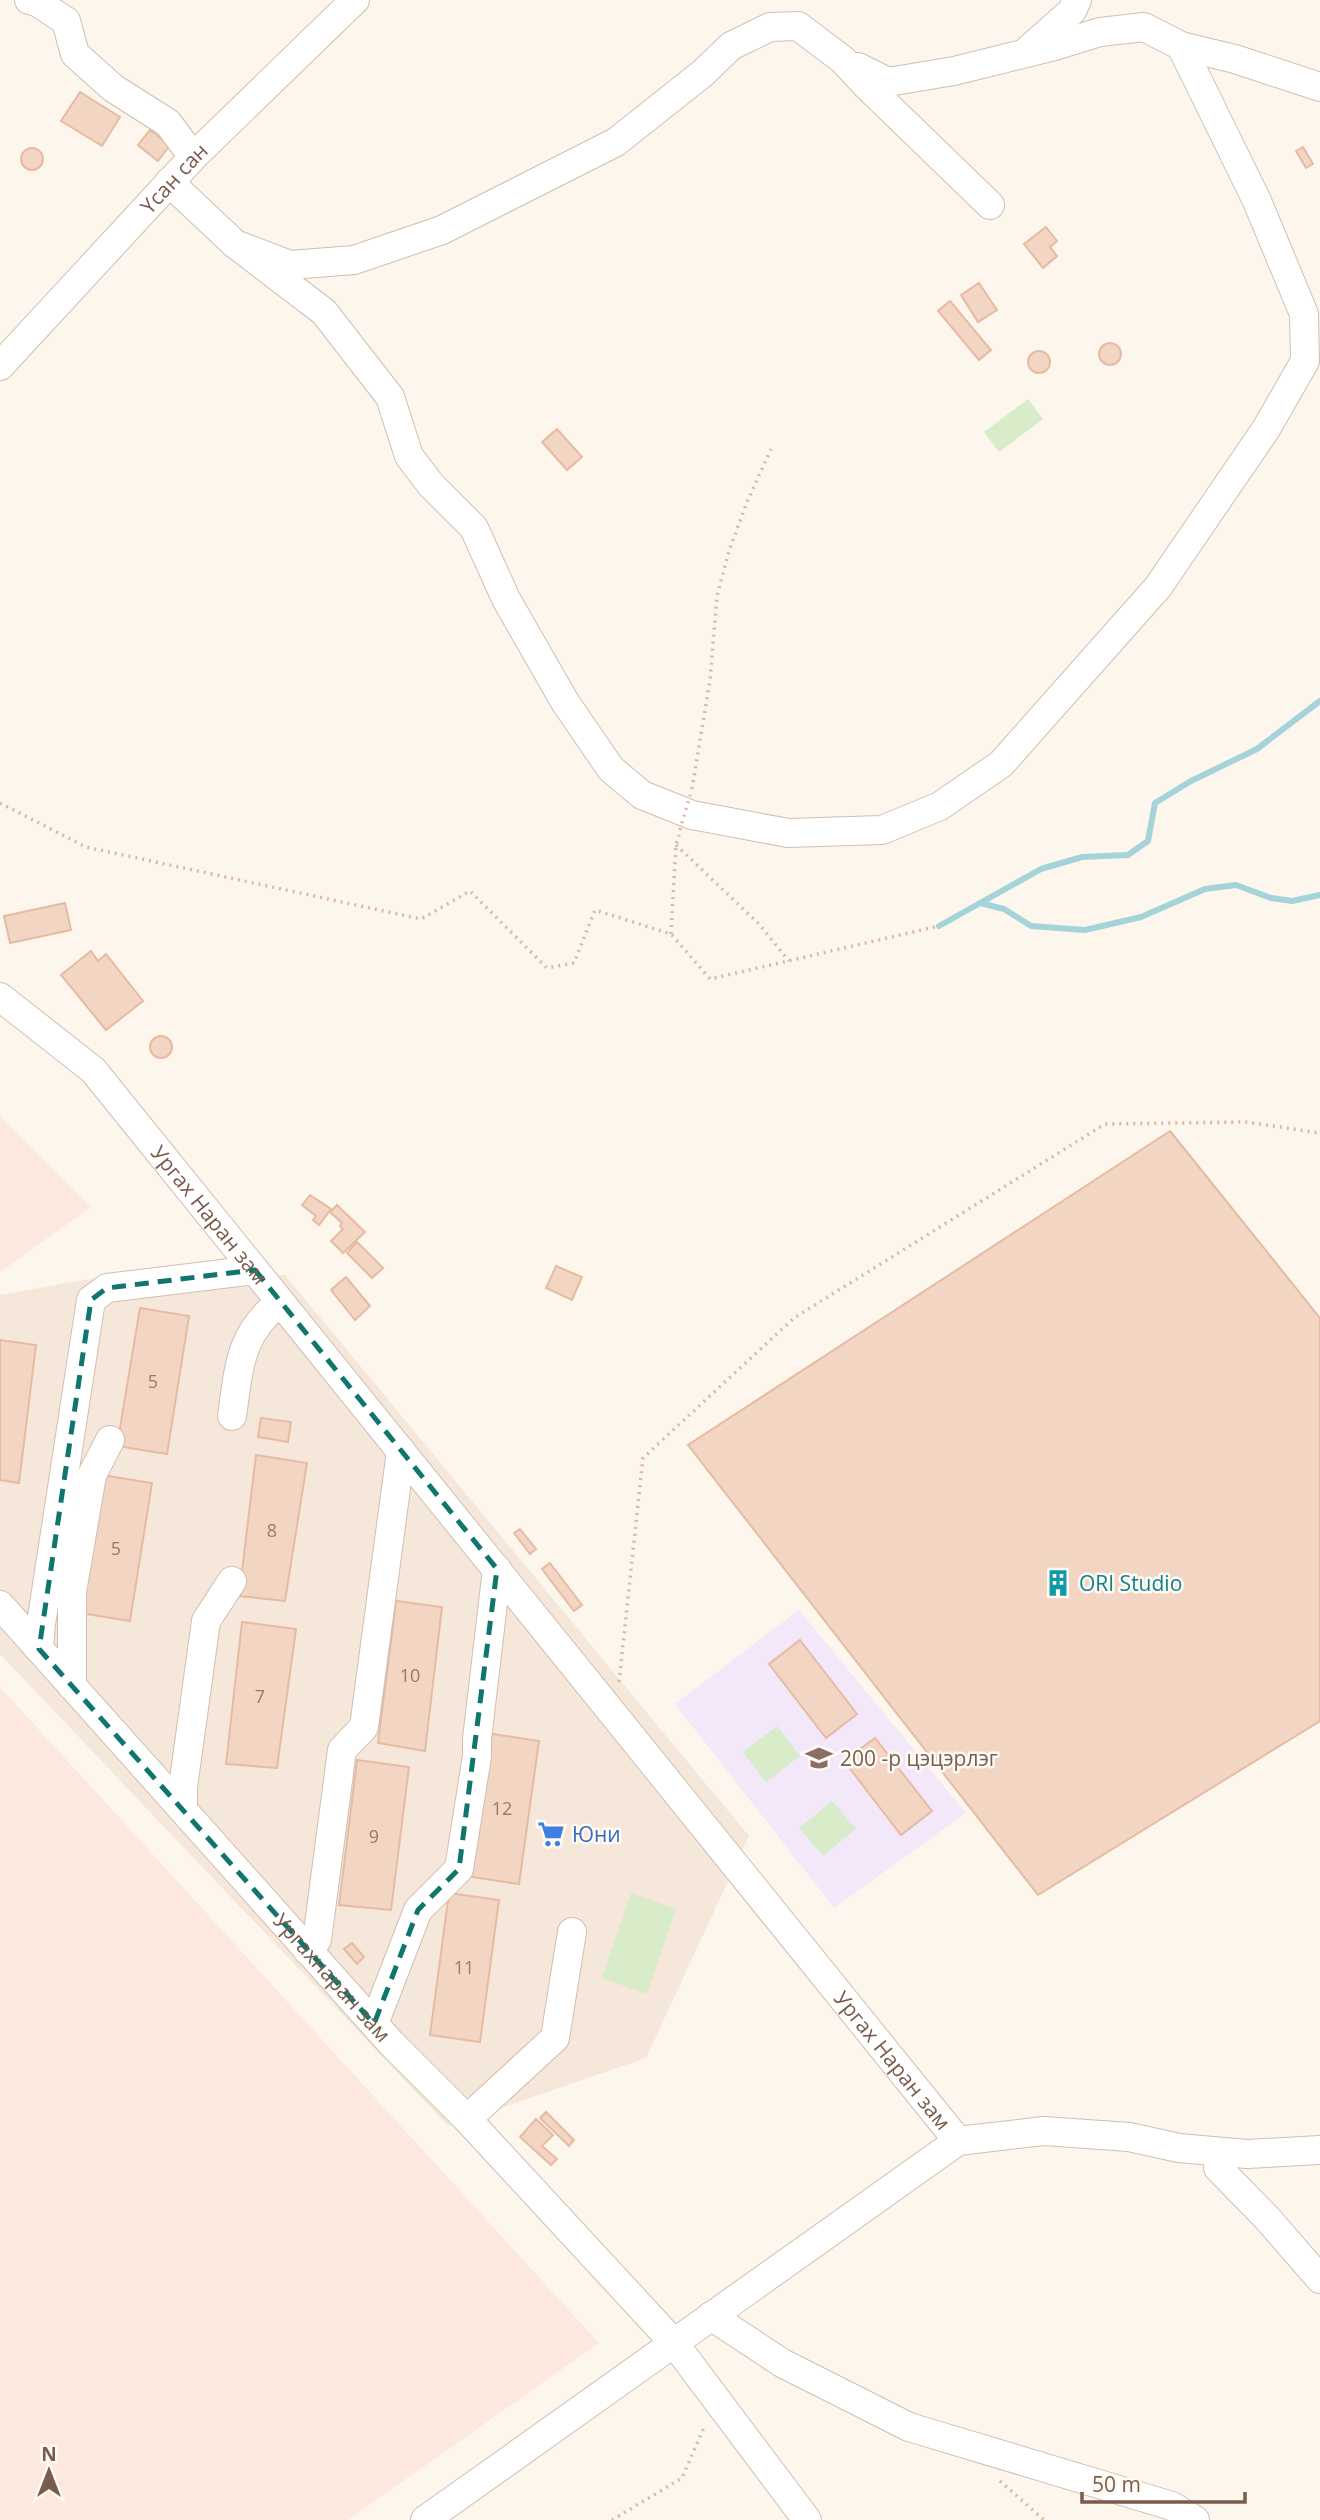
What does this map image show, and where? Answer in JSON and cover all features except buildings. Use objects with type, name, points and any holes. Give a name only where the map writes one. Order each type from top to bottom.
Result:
[{"type":"street","points":[[29,0],[37,2],[66,21],[75,54],[113,88],[168,123],[195,155]]},
{"type":"street","name":"Үсан сан","points":[[0,366],[195,155],[355,0]]},
{"type":"street","points":[[1023,54],[1072,11],[1077,0]]},
{"type":"street","points":[[235,244],[290,265],[354,260],[442,230],[615,142],[702,73],[731,46],[770,27],[798,26],[843,60],[990,205]]},
{"type":"street","points":[[843,60],[888,82],[954,71],[1100,32],[1144,27],[1181,46],[1235,59],[1320,87]]},
{"type":"street","points":[[169,182],[235,244],[324,312],[390,397],[409,456],[431,485],[474,528],[506,599],[552,679],[611,769],[642,795],[692,815],[788,833],[882,831],[940,806],[1001,764],[1158,587],[1266,429],[1306,361],[1304,314],[1258,201],[1181,46]]},
{"type":"street","name":"Ургах Наран зам","points":[[0,997],[93,1070],[958,2141],[425,2520]]},
{"type":"street","points":[[39,1649],[91,1300],[107,1288],[255,1270]]},
{"type":"street","points":[[232,1416],[242,1353],[250,1334],[265,1313],[280,1302]]},
{"type":"street","points":[[72,1686],[72,1592],[92,1475],[110,1440]]},
{"type":"street","points":[[309,1951],[317,1940],[342,1750],[365,1727],[401,1451]]},
{"type":"street","points":[[373,2024],[418,1910],[459,1869],[477,1756],[497,1569]]},
{"type":"street","points":[[183,1810],[183,1787],[206,1621],[232,1581]]},
{"type":"street","name":"Ургахнаран зам","points":[[0,1605],[373,2024],[467,2119],[674,2343],[807,2520]]},
{"type":"street","points":[[467,2119],[555,2038],[572,1932]]},
{"type":"street","points":[[958,2141],[1044,2131],[1129,2137],[1179,2148],[1247,2154],[1320,2150]]},
{"type":"street","points":[[1179,2148],[1219,2168],[1320,2279]]},
{"type":"street","points":[[1219,2168],[1320,2166]]},
{"type":"street","points":[[711,2316],[782,2363],[909,2427],[1172,2506],[1195,2520]]},
{"type":"path","points":[[671,934],[676,845],[696,777],[710,681],[717,596],[733,539],[771,449]]},
{"type":"path","points":[[0,803],[86,847],[421,919],[470,891],[547,968],[574,963],[595,910],[671,934],[710,979],[939,926]]},
{"type":"path","points":[[676,845],[759,924],[789,961]]},
{"type":"path","points":[[615,1714],[643,1458],[794,1318],[1105,1124],[1245,1122],[1320,1133]]},
{"type":"path","points":[[612,2520],[682,2478],[717,2398]]},
{"type":"highlighted area","points":[[255,1270],[497,1569],[459,1869],[418,1910],[374,2024],[39,1649],[91,1300],[107,1288]]},
{"type":"shaded area","points":[[0,1116],[91,1207],[0,1272]]},
{"type":"shaded area","points":[[112,1275],[285,1275],[749,1836],[646,2058],[448,2126],[0,1654],[0,1295]]},
{"type":"shaded area","name":"200 -р цэцэрлэг","points":[[799,1610],[966,1813],[834,1908],[675,1704]]},
{"type":"shaded area","points":[[0,1687],[599,2343],[348,2520],[0,2520]]},
{"type":"green space","points":[[1028,399],[1043,419],[999,452],[984,432]]},
{"type":"green space","points":[[777,1726],[800,1756],[766,1782],[743,1752]]},
{"type":"green space","points":[[832,1801],[856,1829],[823,1856],[799,1828]]},
{"type":"green space","points":[[631,1893],[676,1909],[647,1994],[602,1978]]},
{"type":"waterway","points":[[939,926],[1041,869],[1082,857],[1128,855],[1148,841],[1155,803],[1191,781],[1257,749],[1320,701]]},
{"type":"waterway","points":[[980,903],[1004,909],[1031,926],[1085,930],[1141,917],[1205,889],[1236,885],[1271,898],[1292,901],[1320,895]]},
{"type":"place","name":"ORI Studio","points":[[1058,1583]]},
{"type":"place","name":"200 -р цэцэрлэг","points":[[819,1758]]},
{"type":"place","name":"Юни","points":[[551,1834]]}]
